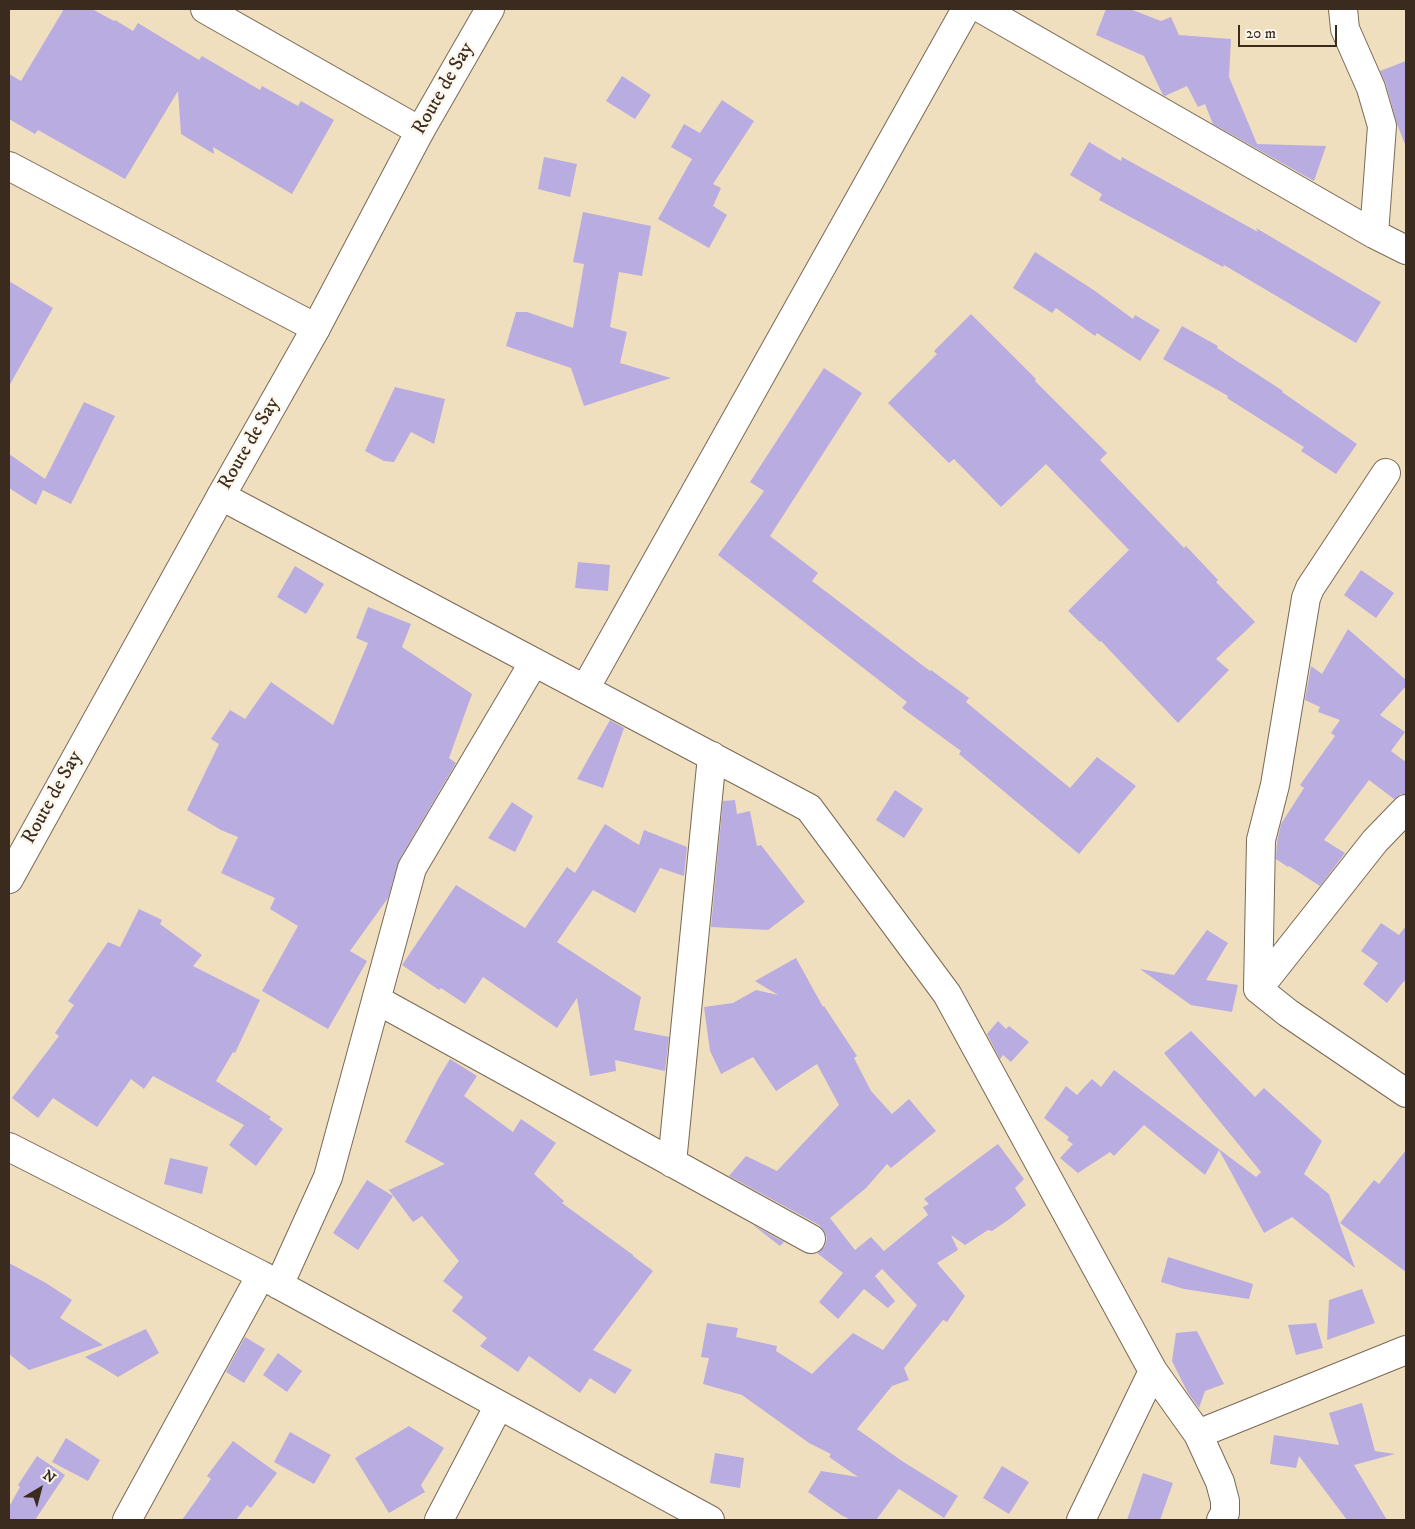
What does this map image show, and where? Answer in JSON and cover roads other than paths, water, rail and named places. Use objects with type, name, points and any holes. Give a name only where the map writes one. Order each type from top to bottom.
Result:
[{"type":"street","points":[[204,9],[420,132]]},
{"type":"street","name":"Route de Say","points":[[9,879],[316,328],[420,132],[490,9]]},
{"type":"street","points":[[585,689],[966,9]]},
{"type":"street","points":[[982,9],[1374,234],[1406,250]]},
{"type":"street","points":[[1328,9],[1344,19],[1371,88],[1382,126],[1374,234]]},
{"type":"street","points":[[9,166],[316,328]]},
{"type":"street","points":[[1258,989],[1261,840],[1275,785],[1306,598],[1310,588],[1386,473]]},
{"type":"street","points":[[221,496],[809,808],[947,994],[1153,1371],[1198,1434],[1220,1482],[1225,1501],[1225,1513],[1221,1520]]},
{"type":"street","points":[[127,1520],[270,1280],[328,1177],[412,868],[534,662]]},
{"type":"street","points":[[672,1163],[712,756]]},
{"type":"street","points":[[1258,989],[1376,841],[1406,809]]},
{"type":"street","points":[[1258,989],[1288,1013],[1406,1093]]},
{"type":"street","points":[[377,1000],[810,1239]]},
{"type":"street","points":[[9,1147],[270,1280],[710,1520]]},
{"type":"street","points":[[1198,1434],[1406,1350]]},
{"type":"street","points":[[1081,1520],[1153,1371]]},
{"type":"street","points":[[439,1520],[499,1405]]}]
